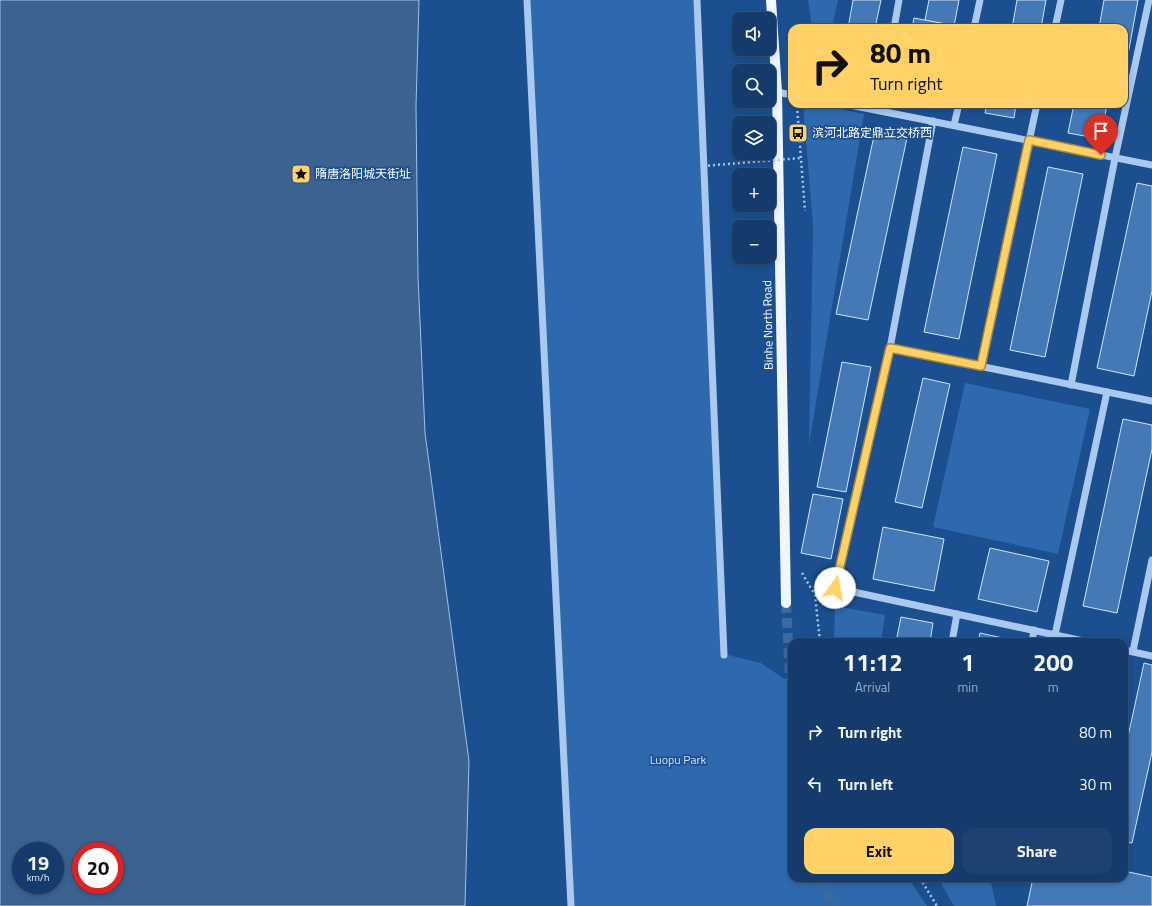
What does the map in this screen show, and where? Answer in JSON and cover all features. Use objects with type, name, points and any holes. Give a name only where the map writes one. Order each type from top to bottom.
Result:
[{"type":"main road","name":"Binhe North Road","points":[[771,0],[774,64]]},
{"type":"main road","name":"Binhe North Road","points":[[776,92],[786,602]]},
{"type":"street","points":[[527,0],[571,906]]},
{"type":"street","points":[[697,0],[724,655]]},
{"type":"street","points":[[895,24],[900,0]]},
{"type":"street","points":[[975,24],[980,0]]},
{"type":"street","points":[[1055,24],[1061,0]]},
{"type":"street","points":[[1128,98],[1149,0]]},
{"type":"street","points":[[776,92],[788,94]]},
{"type":"street","points":[[881,108],[933,121],[1152,165]]},
{"type":"street","points":[[954,125],[958,108]]},
{"type":"street","points":[[981,366],[1036,108]]},
{"type":"street","points":[[1071,385],[1126,108]]},
{"type":"street","points":[[933,121],[890,348],[835,588],[1069,638]]},
{"type":"street","points":[[890,348],[1152,402]]},
{"type":"street","points":[[1055,635],[1106,392]]},
{"type":"street","points":[[1133,652],[1152,560]]},
{"type":"street","points":[[953,638],[957,614]]},
{"type":"street","points":[[1033,638],[1034,630]]},
{"type":"street","points":[[1128,651],[1152,656]]},
{"type":"path","points":[[797,108],[805,212]]},
{"type":"path","points":[[703,166],[801,158]]},
{"type":"path","points":[[800,570],[815,595],[820,638]]},
{"type":"path","points":[[922,882],[937,906]]},
{"type":"green space","name":"Luopu Park","points":[[527,0],[697,0],[724,654],[761,663],[788,681],[788,882],[911,882],[927,906],[571,906]]},
{"type":"green space","points":[[808,0],[838,0],[833,24],[811,24]]},
{"type":"green space","points":[[803,108],[836,108],[864,114],[809,445],[813,226]]},
{"type":"green space","points":[[965,383],[1090,409],[1058,554],[933,527]]},
{"type":"green space","points":[[835,606],[885,615],[882,638],[834,638]]},
{"type":"green space","points":[[940,882],[991,882],[996,906],[954,906]]},
{"type":"shaded area","points":[[0,0],[419,0],[416,106],[418,277],[425,433],[469,761],[465,906],[0,906]]},
{"type":"building","points":[[853,0],[881,0],[876,24],[849,24]]},
{"type":"building","points":[[929,0],[959,0],[954,24],[944,24],[925,20]]},
{"type":"building","points":[[1017,0],[1046,0],[1042,24],[1013,24]]},
{"type":"building","points":[[1104,0],[1138,0],[1128,55],[1128,24],[1100,24]]},
{"type":"building","points":[[914,18],[946,24],[913,24]]},
{"type":"building","points":[[986,108],[1015,108],[1014,118],[985,113]]},
{"type":"building","points":[[1073,108],[1106,108],[1101,139],[1068,133]]},
{"type":"building","points":[[875,131],[907,138],[868,320],[836,314]]},
{"type":"building","points":[[963,147],[997,154],[959,339],[924,332]]},
{"type":"building","points":[[1048,167],[1083,174],[1045,357],[1010,350]]},
{"type":"building","points":[[1137,183],[1152,186],[1152,291],[1134,376],[1097,368]]},
{"type":"building","points":[[842,362],[871,367],[846,492],[817,487]]},
{"type":"building","points":[[923,378],[950,384],[922,508],[895,502]]},
{"type":"building","points":[[1123,419],[1152,425],[1152,449],[1117,613],[1083,606]]},
{"type":"building","points":[[813,494],[843,499],[831,559],[801,553]]},
{"type":"building","points":[[883,527],[944,539],[934,591],[873,579]]},
{"type":"building","points":[[990,548],[1049,561],[1037,612],[978,599]]},
{"type":"building","points":[[901,617],[933,623],[931,638],[897,638]]},
{"type":"building","points":[[980,633],[1003,638],[979,638]]},
{"type":"building","points":[[1144,663],[1152,665],[1152,752],[1132,843],[1128,842],[1128,737]]},
{"type":"building","points":[[1128,872],[1152,877],[1152,906],[1027,906],[1032,882],[1128,882]]},
{"type":"tunnel","points":[[786,603],[788,640]]},
{"type":"tunnel","points":[[823,882],[833,906]]},
{"type":"place","name":"滨河北路定鼎立交桥西","points":[[798,133]]},
{"type":"place","name":"隋唐洛阳城天街址","points":[[301,174]]},
{"type":"route","points":[[835,588],[890,348],[981,366],[1029,140],[1101,155]]}]
